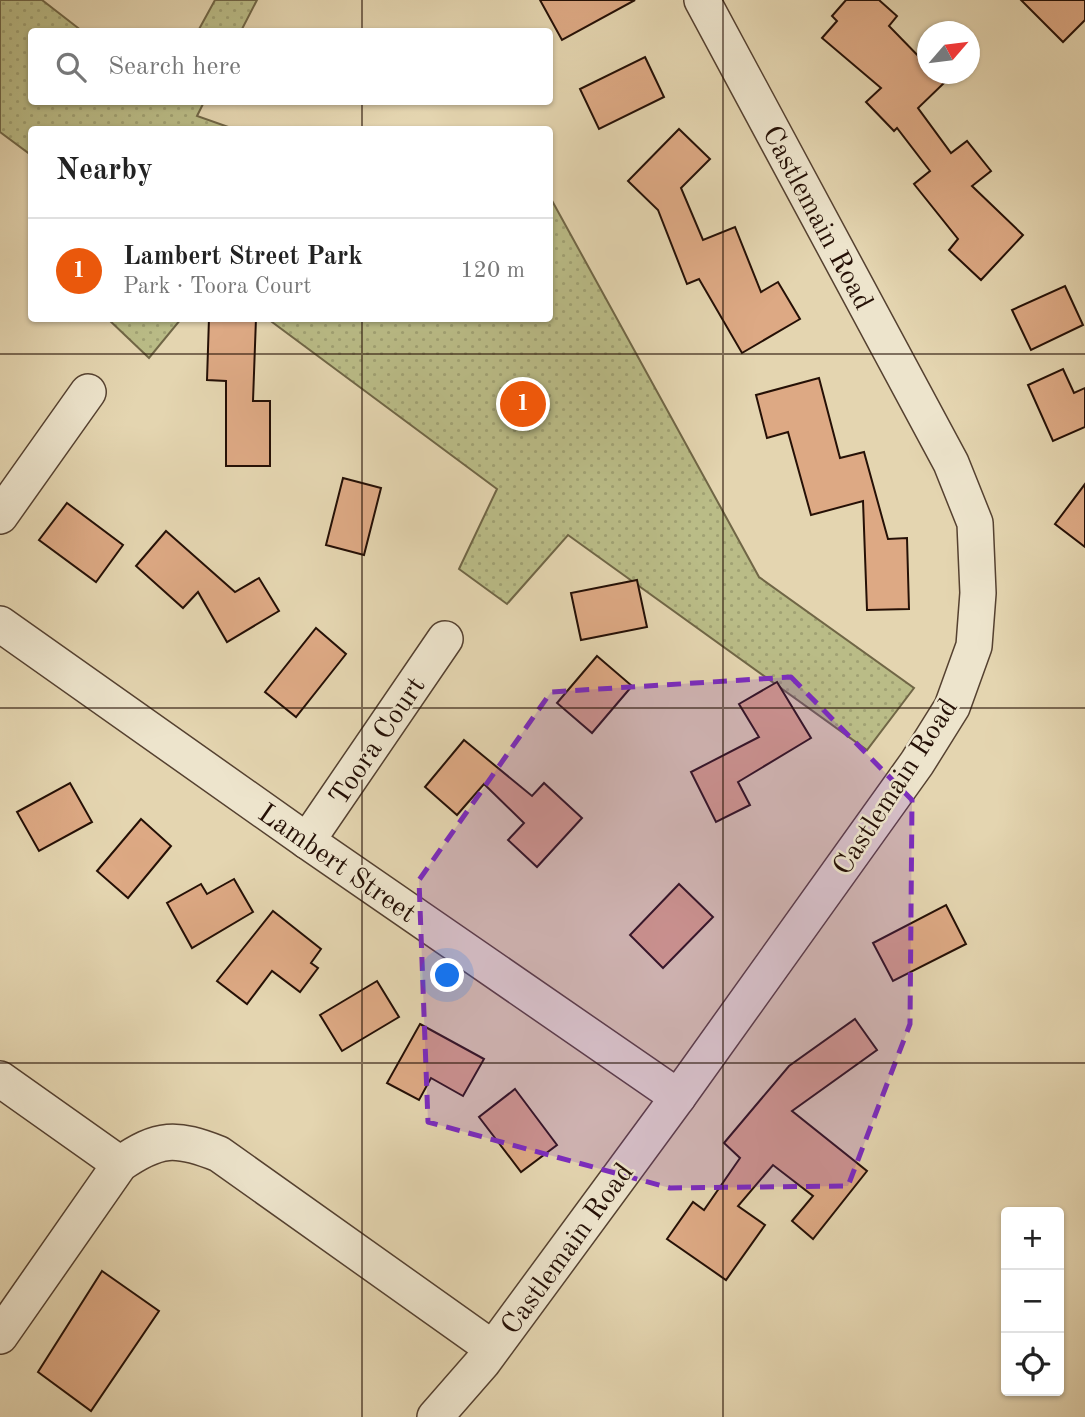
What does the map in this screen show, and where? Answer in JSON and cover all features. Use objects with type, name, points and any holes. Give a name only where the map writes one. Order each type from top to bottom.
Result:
[{"type":"street","name":"Castlemain Road","points":[[435,1417],[488,1355],[917,763],[952,707],[974,646],[978,593],[975,523],[951,463],[702,0]]},
{"type":"street","points":[[0,516],[88,392]]},
{"type":"street","name":"Lambert Street","points":[[0,624],[677,1097]]},
{"type":"street","name":"Toora Court","points":[[307,841],[444,639]]},
{"type":"street","points":[[0,1079],[120,1164]]},
{"type":"street","points":[[0,1336],[120,1164],[141,1149],[166,1141],[191,1143],[219,1154],[488,1355]]},
{"type":"highlighted area","points":[[791,677],[912,800],[910,1024],[848,1186],[670,1188],[428,1122],[419,880],[551,692]]},
{"type":"green space","points":[[0,0],[42,0],[78,28],[28,28],[28,105],[202,105],[197,116],[225,126],[28,126],[28,153],[0,132]]},
{"type":"green space","points":[[215,0],[257,0],[243,28],[200,28]]},
{"type":"green space","points":[[553,202],[759,577],[914,688],[867,750],[568,535],[507,604],[459,569],[497,489],[272,322],[553,322]]},
{"type":"green space","points":[[111,322],[179,322],[149,358]]},
{"type":"building","points":[[540,0],[635,0],[562,40]]},
{"type":"building","points":[[846,0],[879,0],[897,16],[889,26],[917,55],[917,84],[943,84],[918,108],[951,153],[967,141],[991,171],[972,186],[1023,235],[981,280],[949,250],[958,239],[914,184],[930,171],[897,128],[894,131],[866,102],[881,88],[822,38],[837,21],[832,16]]},
{"type":"building","points":[[1021,0],[1085,0],[1085,20],[1063,42]]},
{"type":"building","points":[[645,57],[664,97],[599,129],[580,89]]},
{"type":"building","points":[[679,129],[710,159],[681,188],[703,240],[735,227],[761,292],[778,282],[800,319],[742,353],[699,279],[687,284],[658,210],[628,181]]},
{"type":"building","points":[[1065,286],[1083,325],[1031,350],[1012,310]]},
{"type":"building","points":[[209,322],[256,322],[253,401],[270,401],[270,466],[226,466],[226,381],[207,380]]},
{"type":"building","points":[[1063,369],[1074,393],[1085,388],[1085,427],[1053,441],[1028,385]]},
{"type":"building","points":[[819,378],[840,458],[864,452],[888,539],[907,538],[909,609],[867,610],[863,501],[811,515],[788,432],[767,438],[756,395]]},
{"type":"building","points":[[343,478],[381,488],[364,555],[326,545]]},
{"type":"building","points":[[1085,484],[1085,547],[1055,524]]},
{"type":"building","points":[[67,503],[123,545],[96,582],[39,540]]},
{"type":"building","points":[[166,531],[235,592],[259,578],[279,611],[227,642],[198,592],[183,608],[136,566]]},
{"type":"building","points":[[637,580],[647,627],[581,640],[571,593]]},
{"type":"building","points":[[316,628],[346,654],[296,717],[265,692]]},
{"type":"building","points":[[597,656],[632,686],[592,733],[557,703]]},
{"type":"building","points":[[777,682],[811,738],[738,782],[750,805],[716,822],[691,772],[759,737],[739,704]]},
{"type":"building","points":[[464,740],[532,796],[544,783],[582,818],[537,867],[508,840],[524,823],[484,784],[457,815],[425,787]]},
{"type":"building","points":[[70,783],[92,822],[39,851],[17,812]]},
{"type":"building","points":[[141,819],[171,846],[128,898],[97,871]]},
{"type":"building","points":[[234,879],[253,912],[192,948],[167,903],[201,884],[207,894]]},
{"type":"building","points":[[679,884],[713,917],[663,968],[630,935]]},
{"type":"building","points":[[946,905],[966,944],[893,981],[873,943]]},
{"type":"building","points":[[273,911],[321,949],[311,963],[318,968],[300,992],[272,971],[247,1004],[217,981]]},
{"type":"building","points":[[377,981],[399,1017],[342,1051],[320,1015]]},
{"type":"building","points":[[855,1019],[877,1050],[792,1111],[867,1171],[813,1239],[792,1221],[813,1196],[773,1165],[738,1206],[765,1225],[726,1280],[667,1239],[693,1202],[704,1210],[740,1158],[724,1143],[789,1066]]},
{"type":"building","points":[[420,1024],[484,1059],[463,1096],[431,1078],[419,1100],[387,1083]]},
{"type":"building","points":[[515,1089],[557,1145],[521,1172],[479,1117]]},
{"type":"building","points":[[102,1271],[159,1311],[91,1411],[38,1372]]},
{"type":"place","name":"Lambert Street Park","points":[[523,404]]}]
